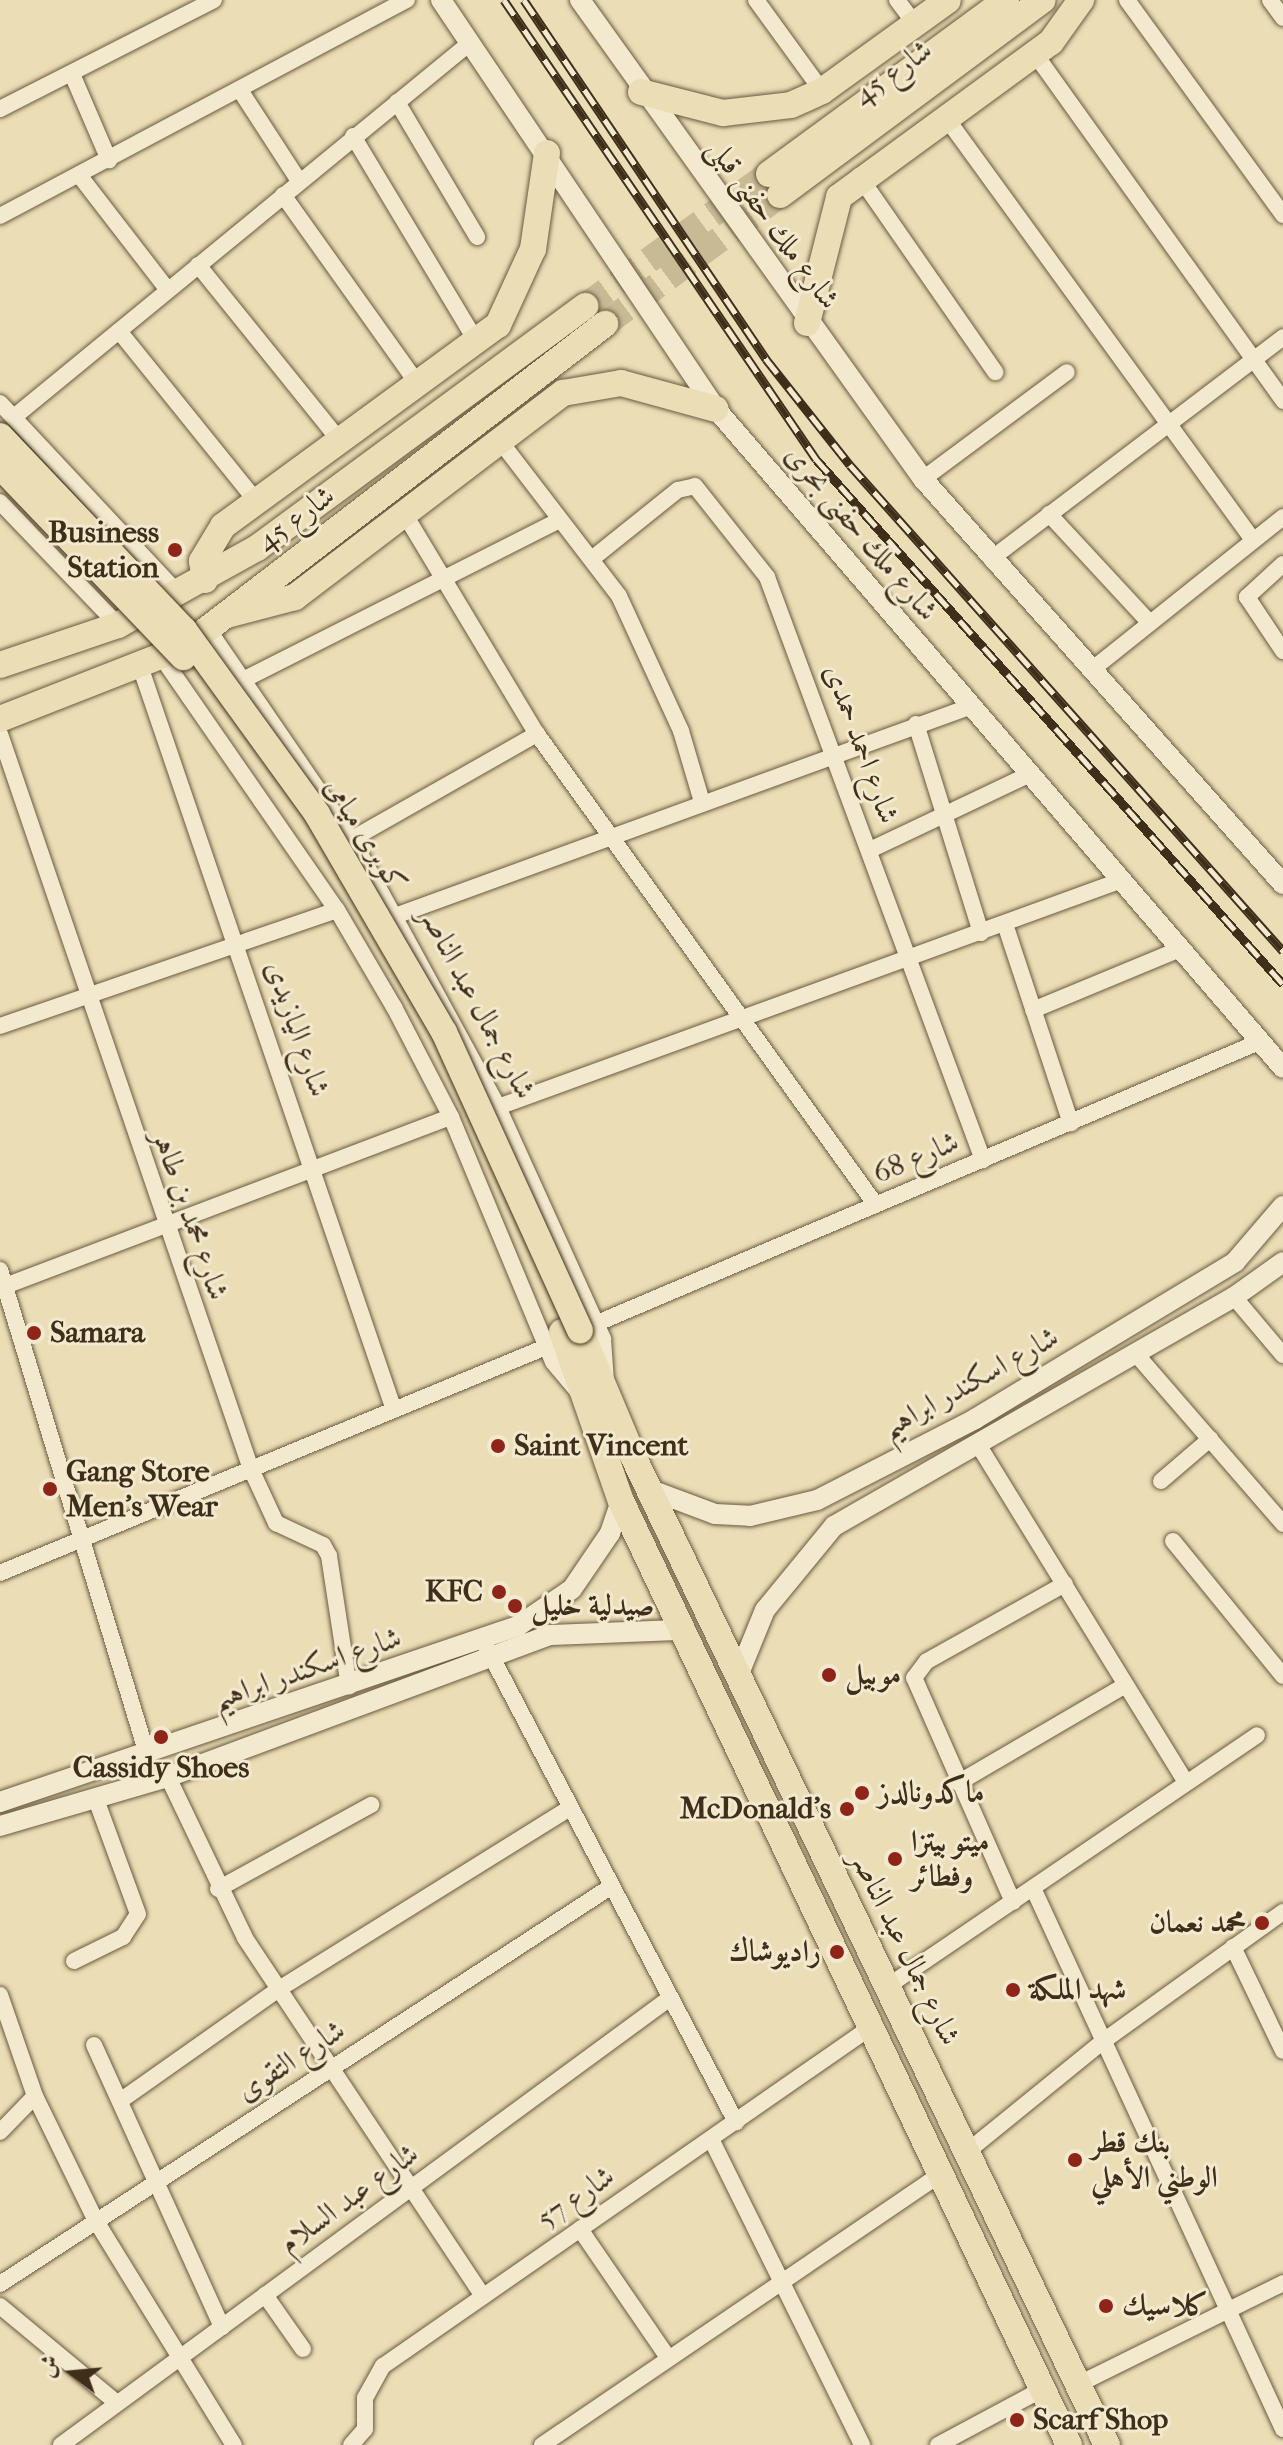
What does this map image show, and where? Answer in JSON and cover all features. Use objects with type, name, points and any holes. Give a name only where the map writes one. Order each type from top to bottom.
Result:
[{"type":"main road","points":[[641,92],[723,113],[768,110],[822,91],[948,0]]},
{"type":"main road","name":"شارع 45","points":[[1006,0],[774,184],[1043,0]]},
{"type":"main road","points":[[807,323],[839,197],[859,176],[947,119],[1035,54],[1081,0]]},
{"type":"main road","points":[[205,580],[209,542],[340,441],[478,344],[524,279],[543,217],[547,153]]},
{"type":"main road","name":"شارع 45","points":[[0,665],[118,625],[205,580],[585,306]]},
{"type":"main road","name":"شارع 45","points":[[0,719],[152,664],[216,622],[605,324]]},
{"type":"main road","points":[[216,622],[295,597],[497,437],[544,404],[593,385],[657,389],[716,409]]},
{"type":"main road","name":"كوبرى ميامى","points":[[7,426],[184,630],[317,814],[444,1032],[570,1333]]},
{"type":"main road","name":"كوبرى ميامى","points":[[0,466],[169,640],[305,823],[433,1039],[570,1333]]},
{"type":"main road","name":"شارع جمال عبد الناصر","points":[[570,1333],[595,1395],[621,1501],[680,1630],[874,2025],[1069,2445]]},
{"type":"main road","name":"شارع جمال عبد الناصر","points":[[595,1395],[651,1490],[1107,2445]]},
{"type":"street","points":[[0,109],[214,0]]},
{"type":"street","points":[[0,216],[407,0]]},
{"type":"street","name":"شارع ملك حفنى بحرى","points":[[441,0],[547,153],[716,409],[969,707],[1122,880],[1178,950],[1283,1068]]},
{"type":"street","name":"شارع ملك حفنى قبلى","points":[[580,0],[641,92],[923,479],[1283,884]]},
{"type":"street","points":[[756,0],[822,91]]},
{"type":"street","points":[[897,0],[915,24]]},
{"type":"street","points":[[1127,0],[1283,215]]},
{"type":"street","points":[[1270,0],[1283,18]]},
{"type":"street","points":[[7,426],[353,136],[471,42]]},
{"type":"street","points":[[1035,54],[1283,401]]},
{"type":"street","points":[[72,74],[109,160]]},
{"type":"street","points":[[240,90],[299,181]]},
{"type":"street","points":[[397,102],[477,237]]},
{"type":"street","points":[[947,119],[1253,540]]},
{"type":"street","points":[[353,136],[478,344]]},
{"type":"street","points":[[79,175],[168,290]]},
{"type":"street","points":[[859,176],[995,372]]},
{"type":"street","points":[[283,195],[419,386]]},
{"type":"street","points":[[198,265],[340,441]]},
{"type":"street","points":[[119,331],[258,503]]},
{"type":"street","points":[[991,559],[1283,337]]},
{"type":"street","points":[[923,479],[1067,372]]},
{"type":"street","points":[[0,403],[7,426],[178,593]]},
{"type":"street","points":[[497,437],[593,558],[654,661],[702,802]]},
{"type":"street","name":"شارع احمد حمدى","points":[[593,558],[678,490],[704,491],[767,577],[835,753],[983,1160]]},
{"type":"street","points":[[0,502],[118,625]]},
{"type":"street","points":[[404,513],[446,577],[537,734],[876,1205]]},
{"type":"street","points":[[1049,514],[1149,622]]},
{"type":"street","points":[[1094,668],[1283,517]]},
{"type":"street","points":[[243,680],[560,520]]},
{"type":"street","points":[[1283,564],[1251,589],[1247,603],[1283,651]]},
{"type":"street","name":"شارع جمال عبد الناصر","points":[[216,622],[243,680],[352,839],[498,1107],[570,1333]]},
{"type":"street","name":"شارع جمال عبد الناصر","points":[[152,664],[337,910],[570,1333],[608,1357],[595,1395]]},
{"type":"street","name":"شارع اليازيدى","points":[[152,664],[239,945],[394,1410]]},
{"type":"street","points":[[395,916],[835,753],[969,707]]},
{"type":"street","points":[[916,724],[981,933]]},
{"type":"street","name":"شارع محمد بن طاهر","points":[[0,734],[163,1227],[251,1469],[276,1523],[323,1545],[329,1556],[349,1686]]},
{"type":"street","points":[[352,839],[537,734]]},
{"type":"street","points":[[870,850],[1028,775]]},
{"type":"street","points":[[498,1107],[910,960],[1122,880]]},
{"type":"street","points":[[0,1026],[337,910]]},
{"type":"street","points":[[1005,924],[1071,1123]]},
{"type":"street","points":[[1033,1010],[1178,950]]},
{"type":"street","name":"شارع 68","points":[[0,1573],[394,1410],[1259,1042]]},
{"type":"street","points":[[147,1754],[2,1281],[163,1227],[451,1117]]},
{"type":"street","name":"شارع اسكندر ابراهيم","points":[[651,1490],[704,1511],[750,1516],[817,1500],[975,1419],[1235,1262],[1283,1206]]},
{"type":"street","points":[[1235,1262],[1254,1284]]},
{"type":"street","name":"شارع اسكندر ابراهيم","points":[[738,1676],[765,1610],[834,1526],[979,1446],[1234,1297],[1283,1262]]},
{"type":"street","points":[[1234,1297],[1283,1355]]},
{"type":"street","points":[[1136,1354],[1283,1524]]},
{"type":"street","points":[[1161,1481],[1210,1439]]},
{"type":"street","points":[[979,1446],[1186,1783]]},
{"type":"street","name":"شارع اسكندر ابراهيم","points":[[5,1824],[168,1777],[487,1649],[547,1611],[572,1589],[610,1533],[621,1501]]},
{"type":"street","points":[[1173,1541],[1283,1676]]},
{"type":"street","points":[[1013,1902],[915,1690],[918,1668],[1065,1584]]},
{"type":"street","name":"شارع اسكندر ابراهيم","points":[[1,1799],[349,1686],[487,1649],[568,1631],[653,1636],[680,1630]]},
{"type":"street","points":[[487,1649],[567,1810],[612,1886],[736,2122]]},
{"type":"street","points":[[958,1783],[1126,1685]]},
{"type":"street","points":[[888,1986],[1257,1735]]},
{"type":"street","points":[[168,1777],[218,1889],[331,2069],[483,2296]]},
{"type":"street","points":[[1,1799],[5,1824]]},
{"type":"street","points":[[74,1961],[123,1937],[138,1914],[96,1799]]},
{"type":"street","points":[[218,1889],[371,1805]]},
{"type":"street","points":[[120,2101],[279,1989],[567,1810]]},
{"type":"street","name":"شارع التقوى","points":[[0,2284],[612,1886]]},
{"type":"street","points":[[1033,1888],[1283,2429]]},
{"type":"street","points":[[968,2151],[1102,2042],[1283,1912]]},
{"type":"street","points":[[1233,1947],[1283,2051]]},
{"type":"street","name":"شارع عبد السلام","points":[[61,2445],[670,1998]]},
{"type":"street","points":[[1,2001],[35,2096],[96,2221],[234,2445]]},
{"type":"street","name":"شارع 57","points":[[365,2429],[365,2398],[383,2366],[874,2025]]},
{"type":"street","points":[[94,2045],[222,2327]]},
{"type":"street","points":[[0,2132],[35,2096]]},
{"type":"street","points":[[711,2139],[862,2445]]},
{"type":"street","points":[[542,2445],[781,2276],[942,2173]]},
{"type":"street","points":[[580,2229],[667,2356]]},
{"type":"street","points":[[1079,2384],[1283,2283]]},
{"type":"street","points":[[265,2295],[303,2349]]},
{"type":"street","points":[[0,2306],[117,2403]]},
{"type":"street","points":[[938,2445],[1043,2389]]},
{"type":"street","points":[[351,2445],[365,2429],[376,2445]]},
{"type":"tunnel","points":[[585,306],[769,174]]},
{"type":"tunnel","points":[[605,324],[780,195]]},
{"type":"railway","points":[[504,0],[816,459],[1283,984]]},
{"type":"railway","points":[[524,0],[766,359],[850,465],[1283,951]]},
{"type":"place","name":"Business Station","points":[[175,550]]},
{"type":"place","name":"Samara","points":[[34,1333]]},
{"type":"place","name":"Saint Vincent","points":[[498,1446]]},
{"type":"place","name":"Gang Store Men's Wear","points":[[50,1489]]},
{"type":"place","name":"KFC","points":[[499,1592]]},
{"type":"place","name":"صيدلية خليل","points":[[515,1606]]},
{"type":"place","name":"موبيل","points":[[829,1675]]},
{"type":"place","name":"Cassidy Shoes","points":[[161,1737]]},
{"type":"place","name":"ماكدونالدز","points":[[862,1793]]},
{"type":"place","name":"McDonald's","points":[[847,1809]]},
{"type":"place","name":"ميتو بيتزا وفطائر","points":[[895,1859]]},
{"type":"place","name":"محمد نعمان","points":[[1262,1923]]},
{"type":"place","name":"راديوشاك","points":[[837,1952]]},
{"type":"place","name":"شهد الملكة","points":[[1013,1990]]},
{"type":"place","name":"بنك قطر الوطني الأهلي","points":[[1075,2160]]},
{"type":"place","name":"كلاسيك","points":[[1106,2306]]},
{"type":"place","name":"Scarf Shop","points":[[1017,2420]]}]
